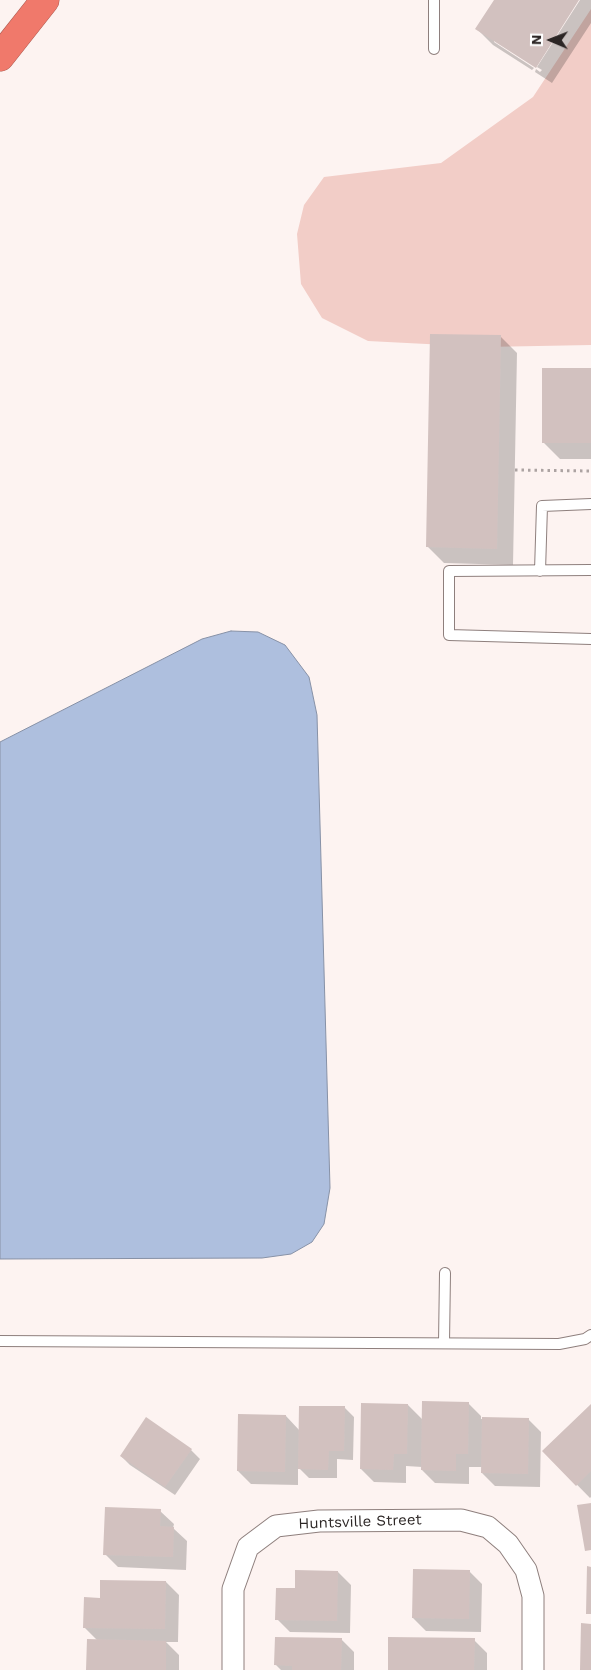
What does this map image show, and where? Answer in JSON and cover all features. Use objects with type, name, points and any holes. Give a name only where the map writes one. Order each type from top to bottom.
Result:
[{"type":"highway","points":[[0,57],[45,0]]},
{"type":"street","name":"Huntsville Street","points":[[233,1670],[232,1589],[248,1547],[276,1526],[319,1521],[460,1520],[488,1527],[508,1544],[526,1570],[533,1596],[533,1670]]},
{"type":"lane","points":[[434,0],[434,48]]},
{"type":"lane","points":[[540,571],[542,506],[591,504]]},
{"type":"lane","points":[[591,570],[449,571],[449,635],[591,639]]},
{"type":"lane","points":[[444,1343],[445,1273]]},
{"type":"lane","points":[[0,1341],[559,1344],[585,1339],[591,1335]]},
{"type":"path","points":[[515,470],[591,470]]},
{"type":"shaded area","points":[[591,9],[591,345],[485,347],[368,341],[322,318],[301,284],[297,234],[304,205],[324,177],[441,163],[533,97]]},
{"type":"water","points":[[231,631],[258,632],[285,645],[309,677],[317,715],[330,1188],[324,1224],[312,1242],[291,1254],[262,1258],[0,1259],[0,742],[202,639]]},
{"type":"building","points":[[494,0],[579,0],[536,68],[475,29]]},
{"type":"building","points":[[430,334],[501,335],[497,549],[426,547]]},
{"type":"building","points":[[542,368],[591,368],[591,443],[542,443]]},
{"type":"building","points":[[422,1401],[469,1402],[468,1454],[456,1454],[456,1471],[421,1470]]},
{"type":"building","points":[[361,1403],[408,1404],[407,1454],[394,1454],[393,1470],[360,1469]]},
{"type":"building","points":[[591,1404],[591,1471],[576,1486],[542,1451]]},
{"type":"building","points":[[299,1406],[345,1406],[344,1451],[329,1451],[328,1470],[298,1469]]},
{"type":"building","points":[[238,1414],[286,1415],[285,1472],[237,1471]]},
{"type":"building","points":[[146,1417],[192,1449],[165,1487],[120,1456]]},
{"type":"building","points":[[482,1417],[529,1418],[528,1474],[481,1473]]},
{"type":"building","points":[[591,1503],[591,1550],[585,1551],[577,1505]]},
{"type":"building","points":[[105,1507],[161,1509],[160,1526],[174,1527],[173,1557],[103,1555]]},
{"type":"building","points":[[587,1566],[591,1567],[591,1614],[586,1614]]},
{"type":"building","points":[[413,1569],[470,1570],[469,1619],[412,1618]]},
{"type":"building","points":[[295,1570],[338,1571],[337,1621],[275,1620],[276,1588],[295,1588]]},
{"type":"building","points":[[100,1580],[166,1581],[165,1629],[83,1628],[84,1597],[100,1598]]},
{"type":"building","points":[[581,1623],[591,1624],[591,1670],[580,1670]]},
{"type":"building","points":[[275,1637],[342,1638],[341,1670],[292,1670],[292,1666],[274,1665]]},
{"type":"building","points":[[388,1637],[475,1638],[474,1670],[388,1670]]},
{"type":"building","points":[[87,1639],[166,1641],[166,1670],[86,1670]]}]
